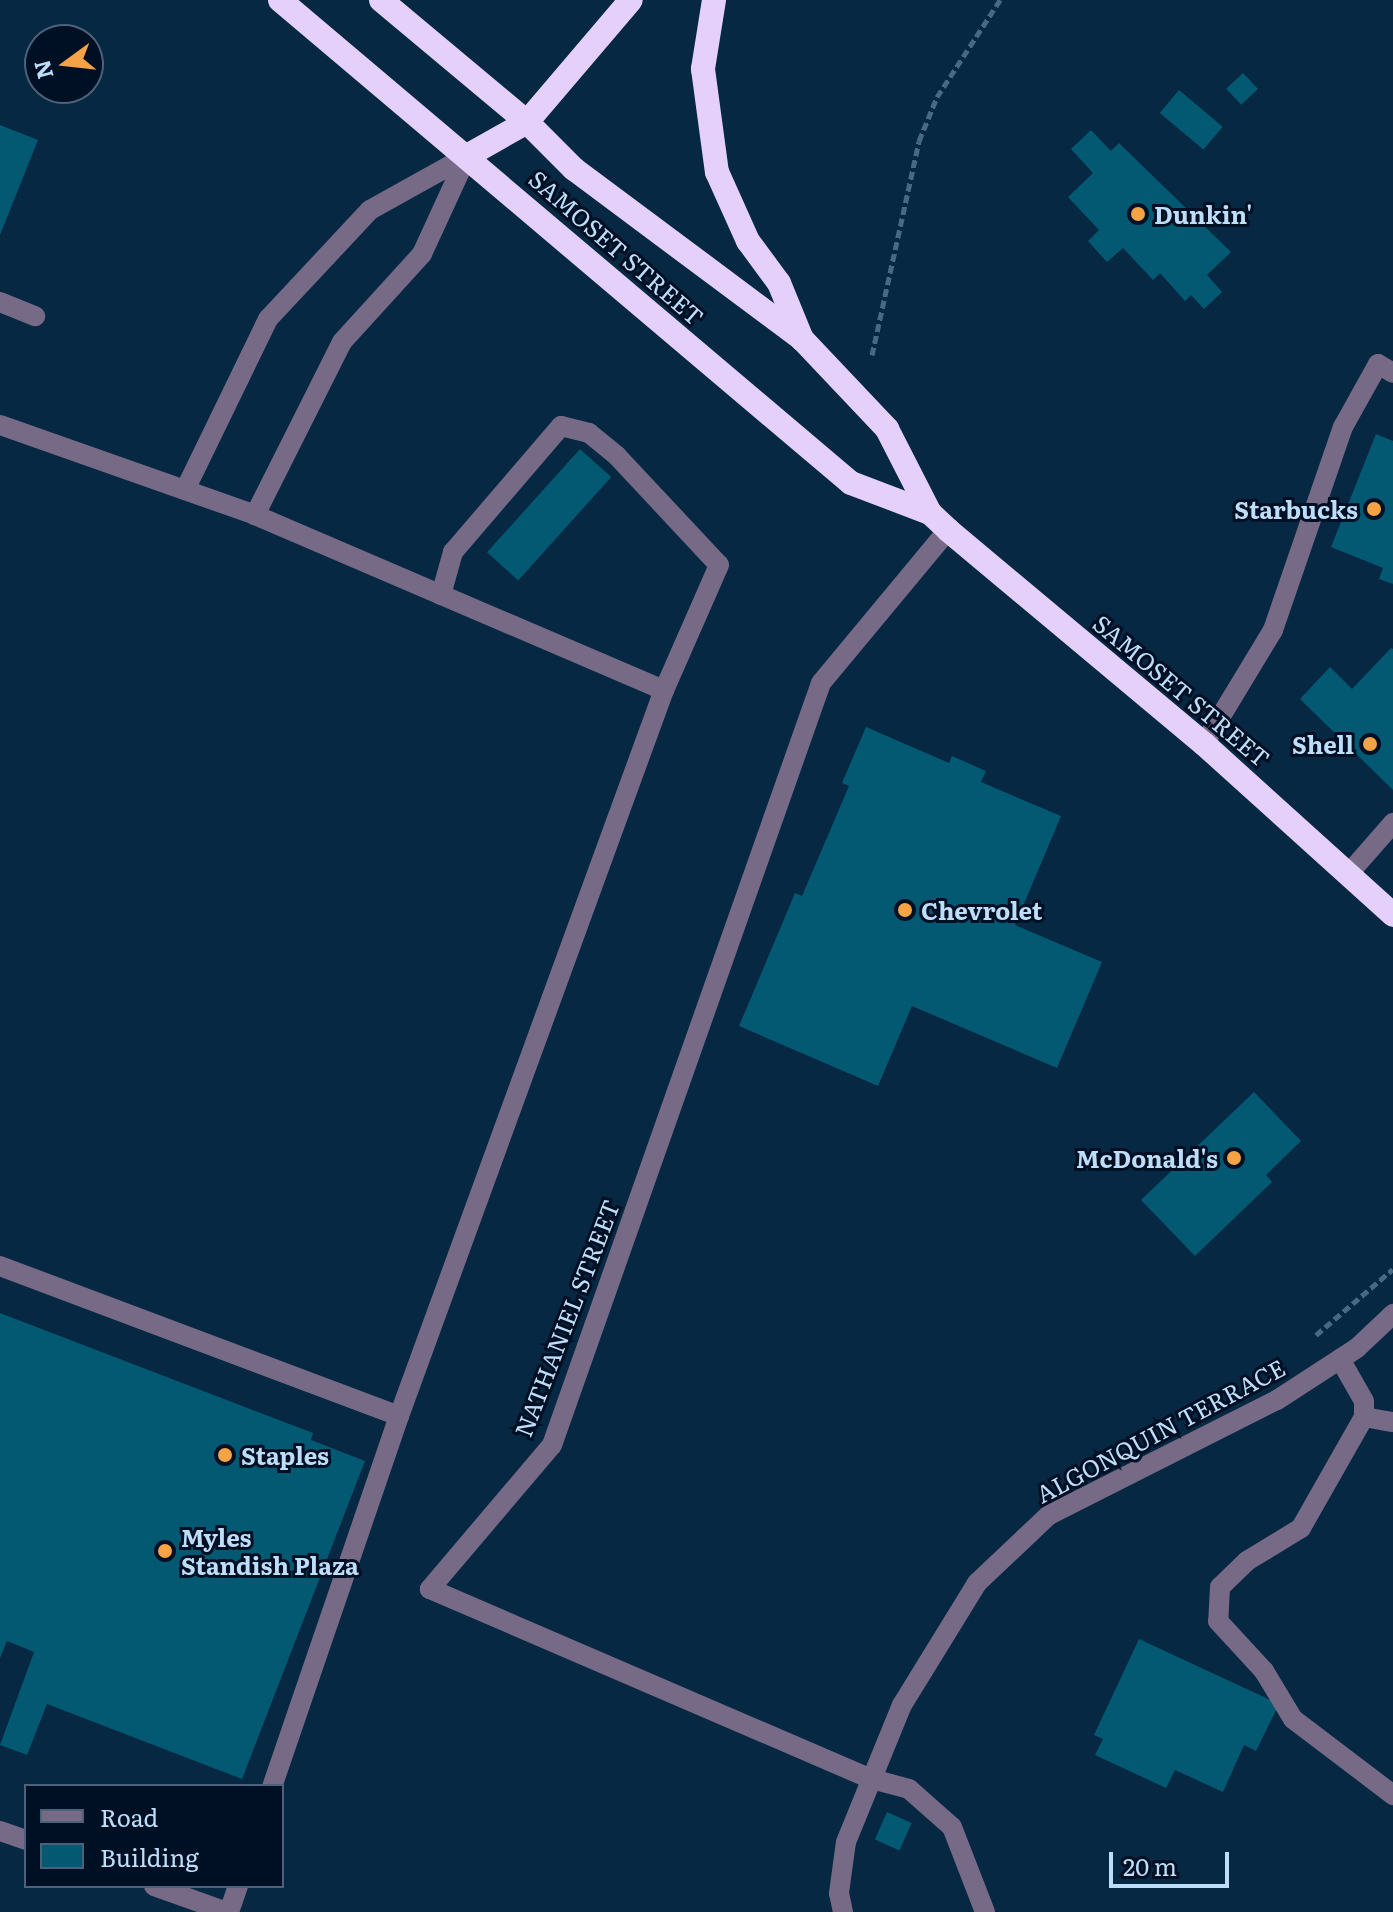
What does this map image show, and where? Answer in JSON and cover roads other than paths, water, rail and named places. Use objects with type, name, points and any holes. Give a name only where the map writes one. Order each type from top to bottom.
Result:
[{"type":"highway","name":"SAMOSET STREET","points":[[280,0],[851,483],[930,513]]},
{"type":"highway","name":"SAMOSET STREET","points":[[381,0],[527,122],[574,169],[802,339],[887,429],[930,513],[1351,871],[1393,915]]},
{"type":"highway","points":[[467,156],[527,122],[631,0]]},
{"type":"highway","points":[[714,0],[703,69],[717,172],[748,241],[779,283],[802,339]]},
{"type":"street","points":[[185,490],[268,319],[370,210],[467,156]]},
{"type":"street","points":[[255,515],[342,342],[422,254],[467,156]]},
{"type":"street","points":[[0,302],[35,316]]},
{"type":"street","points":[[1204,744],[1273,630],[1343,427],[1386,368]]},
{"type":"street","points":[[0,425],[255,515],[664,690]]},
{"type":"street","points":[[273,1784],[399,1416],[664,690],[719,565],[617,456],[589,433],[561,426],[453,552],[441,595]]},
{"type":"street","name":"NATHANIEL STREET","points":[[948,530],[821,683],[552,1445],[430,1589],[872,1779],[909,1789],[952,1827],[985,1912]]},
{"type":"street","points":[[1351,871],[1393,823]]},
{"type":"street","points":[[0,1266],[399,1416]]},
{"type":"street","name":"ALGONQUIN TERRACE","points":[[843,1912],[839,1893],[846,1842],[902,1705],[977,1583],[1049,1515],[1277,1400],[1340,1359],[1393,1314]]},
{"type":"street","points":[[1340,1359],[1364,1401],[1364,1417],[1301,1528],[1247,1561],[1220,1587],[1218,1621],[1264,1671],[1293,1719],[1393,1795]]},
{"type":"street","points":[[1364,1417],[1393,1422]]},
{"type":"street","points":[[0,1831],[24,1839]]},
{"type":"street","points":[[160,1888],[228,1912],[237,1888]]},
{"type":"place","name":"Dunkin'","points":[[1138,214]]},
{"type":"place","name":"Starbucks","points":[[1374,509]]},
{"type":"place","name":"Shell","points":[[1370,744]]},
{"type":"place","name":"Chevrolet","points":[[905,910]]},
{"type":"place","name":"McDonald's","points":[[1234,1158]]},
{"type":"place","name":"Staples","points":[[225,1455]]},
{"type":"place","name":"Myles Standish Plaza","points":[[165,1551]]}]
